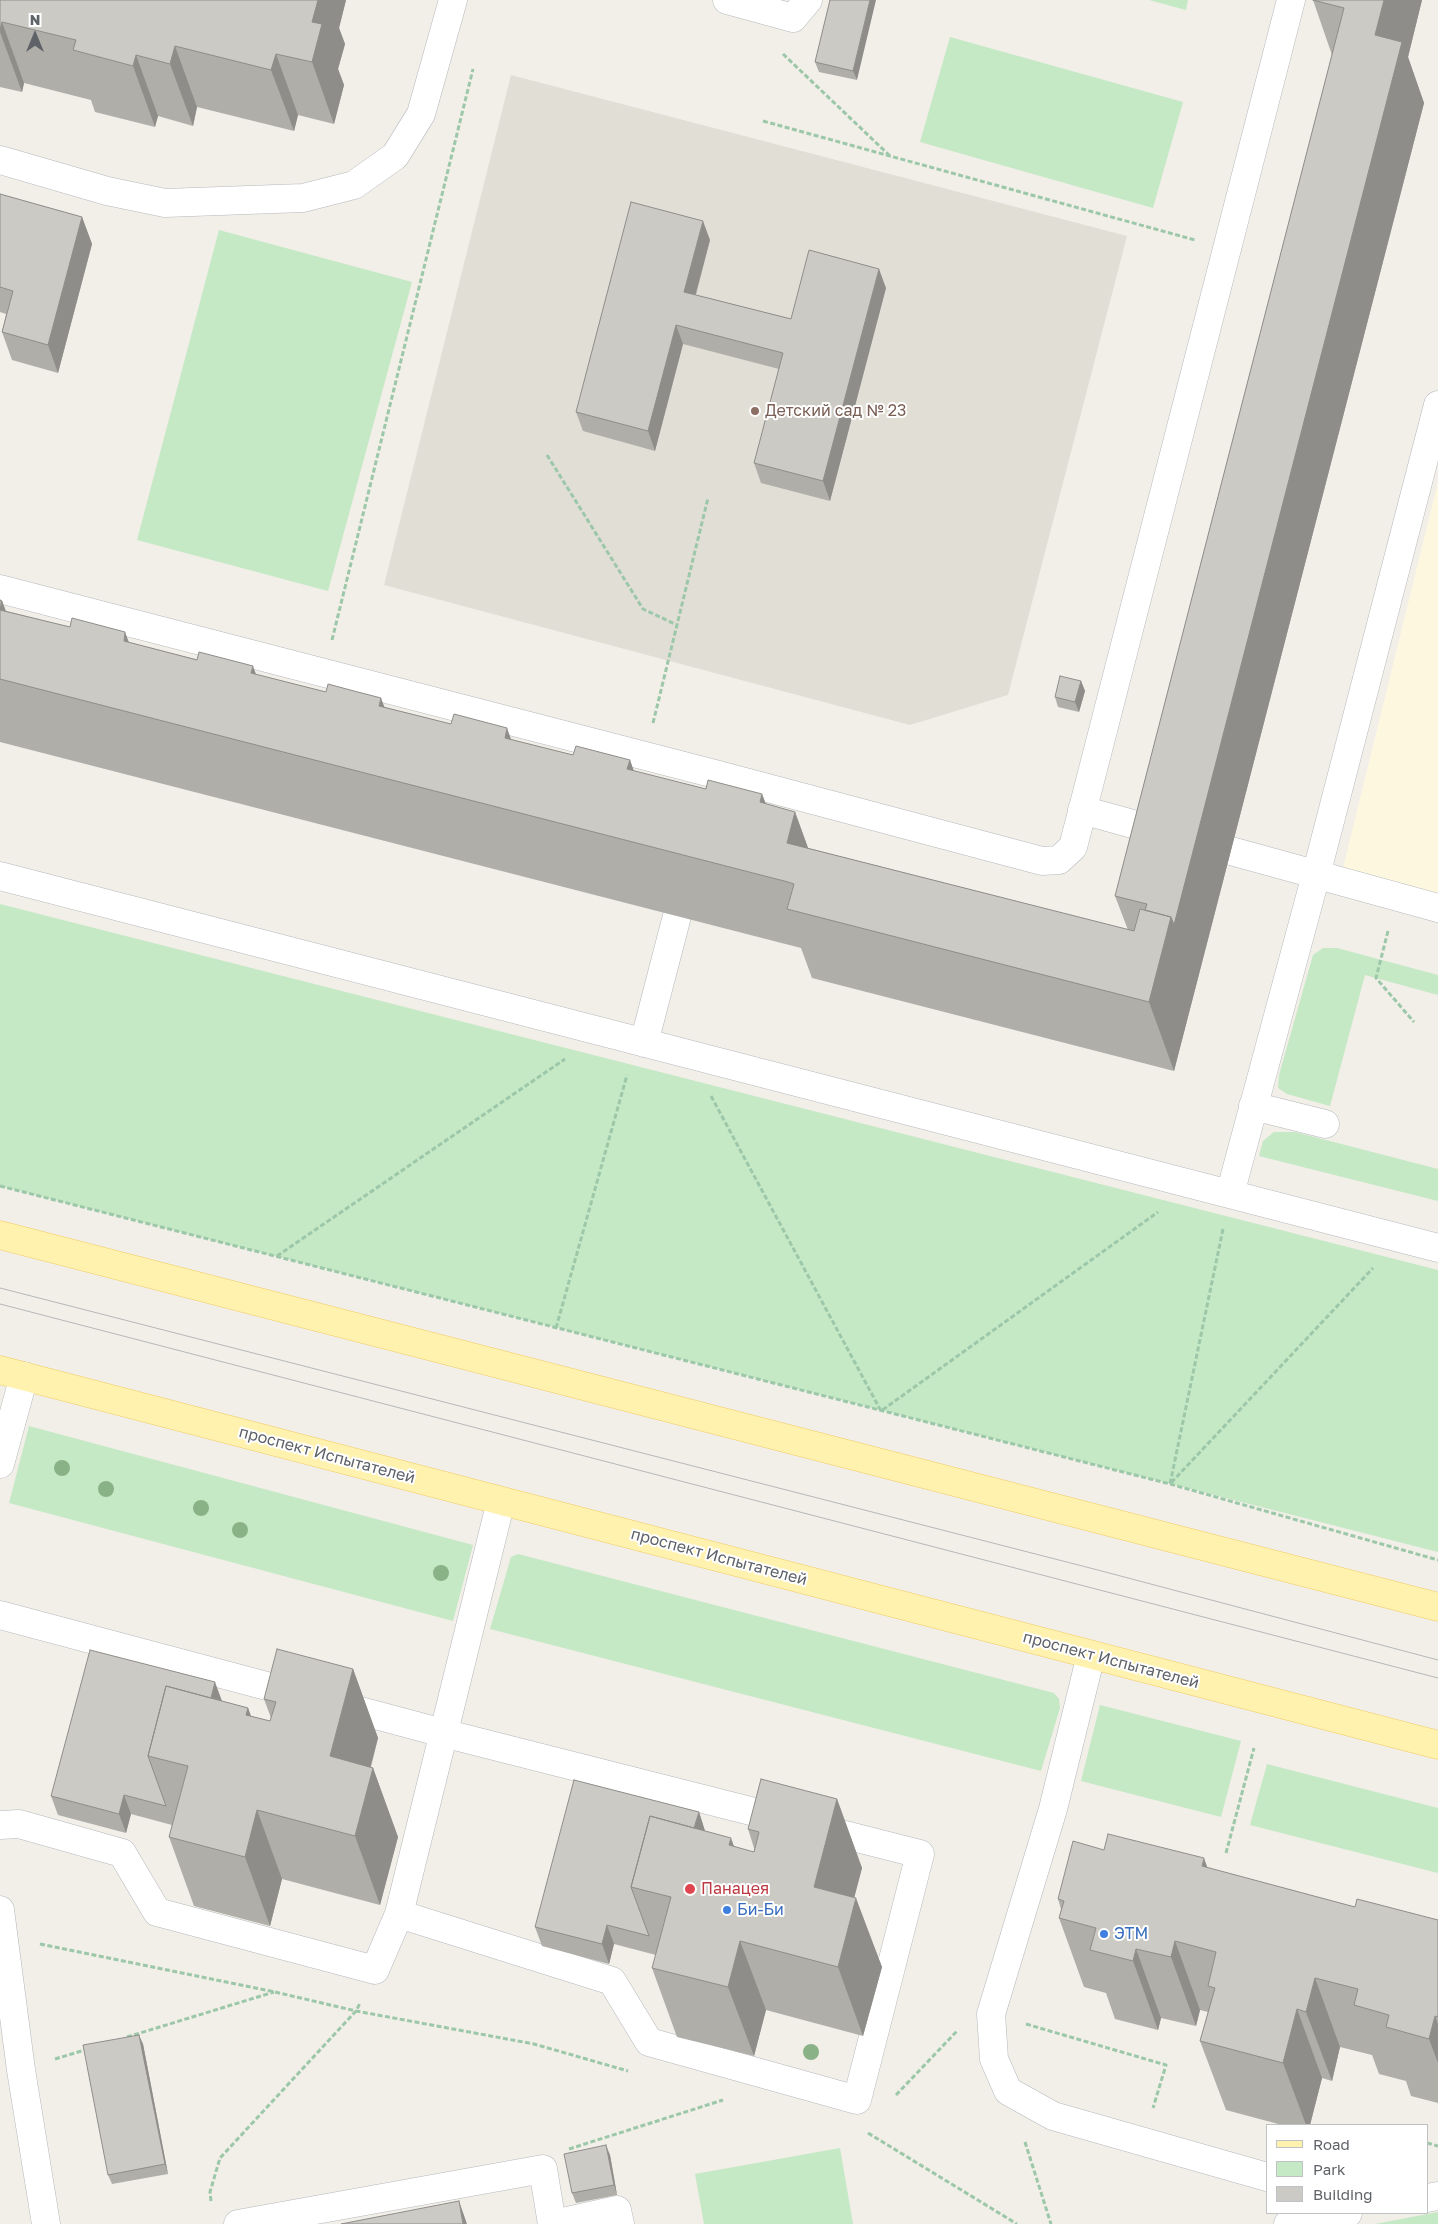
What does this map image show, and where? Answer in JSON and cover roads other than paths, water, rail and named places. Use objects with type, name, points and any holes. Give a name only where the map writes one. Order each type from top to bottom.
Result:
[{"type":"main road","points":[[0,1235],[1438,1607]]},
{"type":"main road","name":"проспект Испытателей","points":[[12,1373],[1438,1745]]},
{"type":"street","points":[[0,160],[107,191],[165,203],[303,198],[354,185],[395,156],[421,114],[453,0]]},
{"type":"street","points":[[727,0],[793,18],[808,0]]},
{"type":"street","points":[[0,588],[714,774],[1042,862],[1059,860],[1073,847],[1291,0]]},
{"type":"street","points":[[1230,1194],[1316,875],[1438,405]]},
{"type":"street","points":[[707,802],[714,774]]},
{"type":"street","points":[[1082,810],[1169,834]]},
{"type":"street","points":[[1231,852],[1438,908]]},
{"type":"street","points":[[0,876],[1438,1248]]},
{"type":"street","points":[[644,1043],[677,916]]},
{"type":"street","points":[[1253,1106],[1326,1124]]},
{"type":"street","points":[[0,1464],[12,1373]]},
{"type":"street","points":[[0,1826],[19,1824],[122,1854],[157,1912],[375,1970],[399,1914],[501,1501]]},
{"type":"street","points":[[0,1615],[443,1733],[920,1854],[857,2100],[649,2042],[612,1981],[399,1914]]},
{"type":"street","points":[[1091,1655],[1053,1809],[992,2014],[994,2059],[1008,2091],[1053,2116],[1266,2178]]},
{"type":"street","points":[[0,1910],[10,2072],[46,2224]]},
{"type":"street","points":[[238,2224],[543,2169],[553,2224],[617,2210],[620,2224]]},
{"type":"street","points":[[1288,2224],[1343,2214]]},
{"type":"tram line","points":[[0,1288],[1094,1569],[1438,1660]]},
{"type":"tram line","points":[[0,1304],[1438,1678]]},
{"type":"place","name":"Детский сад № 23","points":[[755,411]]},
{"type":"place","name":"Панацея","points":[[690,1889]]},
{"type":"place","name":"Би-Би","points":[[727,1910]]},
{"type":"place","name":"ЭТМ","points":[[1104,1934]]}]
